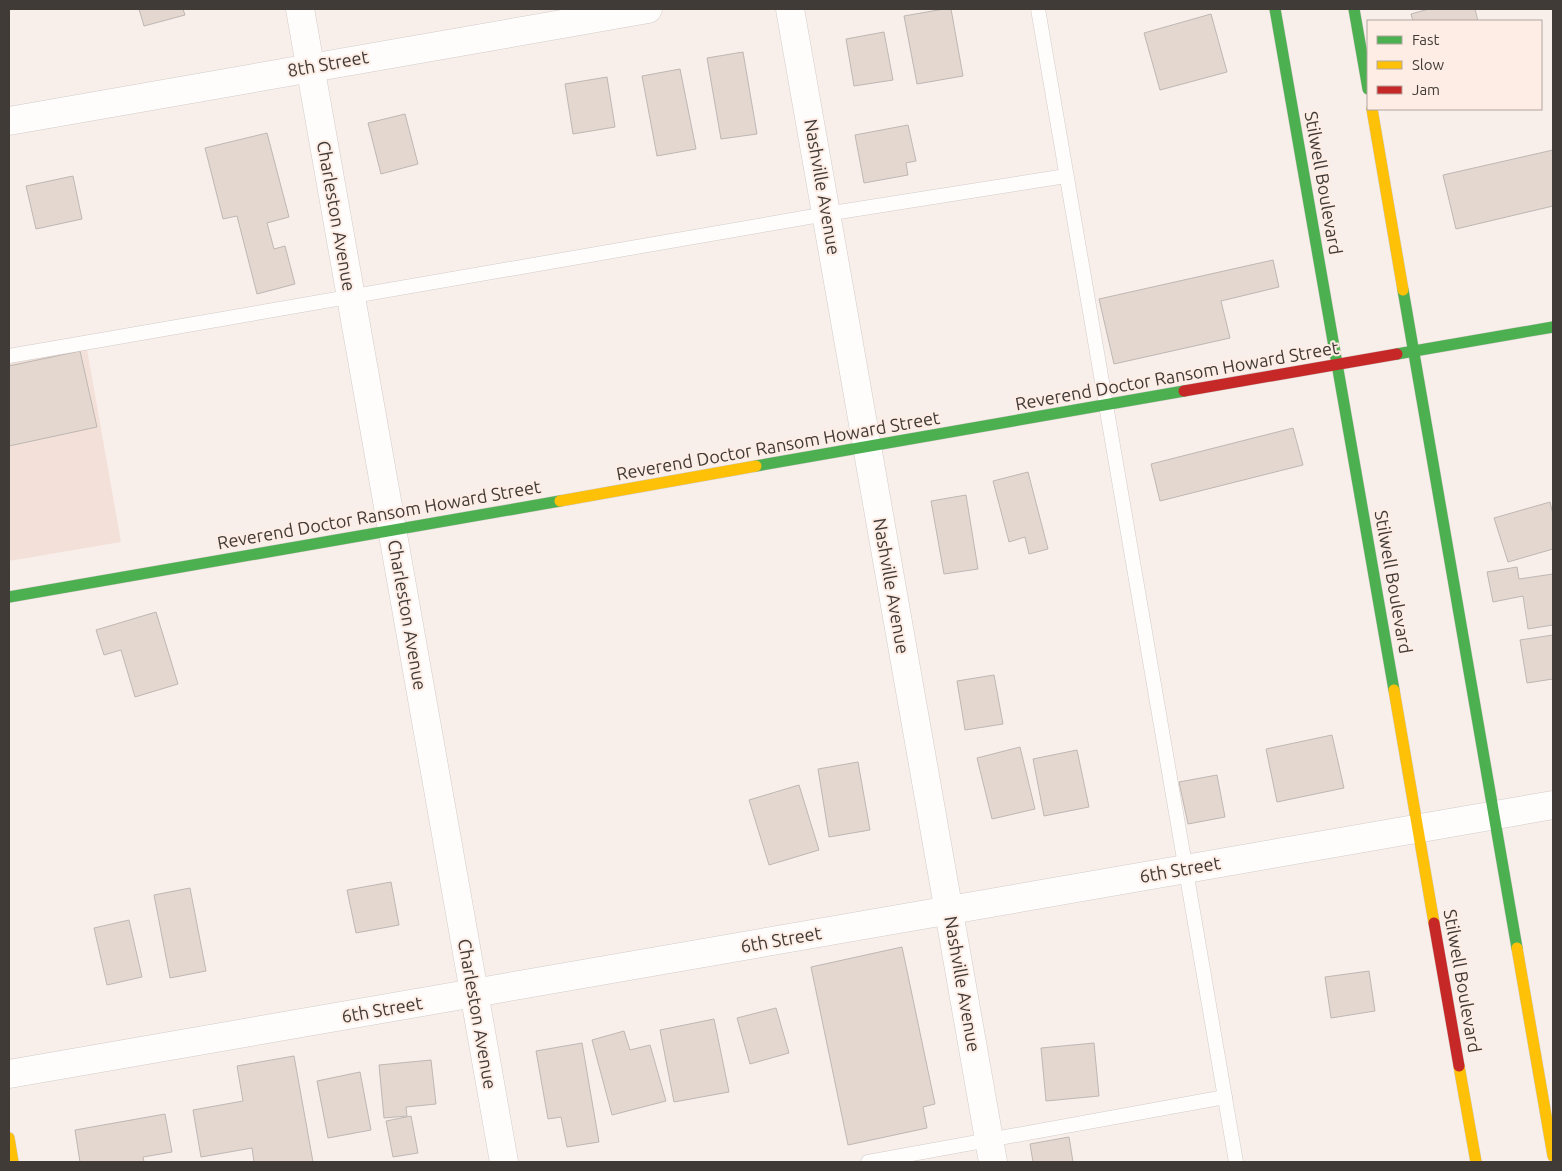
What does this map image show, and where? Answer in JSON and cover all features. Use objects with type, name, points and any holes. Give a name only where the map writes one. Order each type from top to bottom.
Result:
[{"type":"main road","name":"Stilwell Boulevard","points":[[1275,9],[1476,1162]]},
{"type":"main road","points":[[1354,9],[1367,83]]},
{"type":"main road","points":[[1372,110],[1553,1156]]},
{"type":"main road","name":"Reverend Doctor Ransom Howard Street","points":[[9,597],[1553,327]]},
{"type":"main road","points":[[9,1138],[13,1162]]},
{"type":"street","name":"Charleston Avenue","points":[[300,9],[504,1162]]},
{"type":"street","name":"8th Street","points":[[9,121],[648,9]]},
{"type":"street","name":"Nashville Avenue","points":[[790,9],[991,1151]]},
{"type":"street","name":"6th Street","points":[[9,1074],[1553,805]]},
{"type":"lane","points":[[1038,9],[1236,1162]]},
{"type":"lane","points":[[9,356],[350,295],[826,214],[1066,176]]},
{"type":"lane","points":[[868,1162],[991,1151],[1225,1097]]},
{"type":"shaded area","points":[[87,349],[121,542],[9,561],[9,364]]},
{"type":"building","points":[[139,9],[183,9],[185,15],[144,26]]},
{"type":"building","points":[[951,9],[963,76],[917,84],[904,16]]},
{"type":"building","points":[[1429,9],[1475,9],[1478,20],[1413,20],[1411,14]]},
{"type":"building","points":[[1211,14],[1227,72],[1160,90],[1144,33]]},
{"type":"building","points":[[884,32],[893,80],[854,86],[846,39]]},
{"type":"building","points":[[743,52],[757,134],[721,139],[707,58]]},
{"type":"building","points":[[680,69],[696,149],[657,156],[642,76]]},
{"type":"building","points":[[607,77],[615,127],[573,134],[565,84]]},
{"type":"building","points":[[405,114],[418,164],[381,174],[368,123]]},
{"type":"building","points":[[908,125],[916,161],[906,163],[908,175],[864,183],[855,135]]},
{"type":"building","points":[[267,133],[289,217],[267,223],[274,249],[285,246],[295,284],[257,294],[237,216],[223,219],[205,148]]},
{"type":"building","points":[[1553,150],[1553,206],[1456,229],[1443,175]]},
{"type":"building","points":[[73,176],[82,219],[36,229],[26,186]]},
{"type":"building","points":[[1273,260],[1279,287],[1221,301],[1230,338],[1114,364],[1099,299]]},
{"type":"building","points":[[80,351],[97,427],[9,446],[9,366]]},
{"type":"building","points":[[1293,428],[1303,465],[1160,501],[1151,464]]},
{"type":"building","points":[[1028,472],[1048,549],[1029,554],[1025,537],[1009,542],[993,481]]},
{"type":"building","points":[[966,495],[978,569],[944,574],[931,501]]},
{"type":"building","points":[[1550,502],[1553,514],[1553,549],[1508,562],[1494,518]]},
{"type":"building","points":[[1517,567],[1519,579],[1553,574],[1553,625],[1528,629],[1523,596],[1493,602],[1487,572]]},
{"type":"building","points":[[156,612],[178,684],[135,697],[121,650],[104,655],[96,630]]},
{"type":"building","points":[[1553,635],[1553,679],[1527,683],[1520,640]]},
{"type":"building","points":[[994,675],[1003,724],[965,730],[957,681]]},
{"type":"building","points":[[1332,735],[1344,788],[1277,802],[1266,749]]},
{"type":"building","points":[[1020,747],[1035,809],[992,819],[977,758]]},
{"type":"building","points":[[1077,750],[1089,807],[1044,816],[1033,759]]},
{"type":"building","points":[[858,762],[870,830],[829,837],[818,769]]},
{"type":"building","points":[[1217,775],[1225,817],[1188,824],[1179,782]]},
{"type":"building","points":[[799,785],[819,850],[769,865],[749,800]]},
{"type":"building","points":[[391,882],[399,925],[356,933],[347,890]]},
{"type":"building","points":[[190,888],[206,971],[170,978],[154,895]]},
{"type":"building","points":[[129,920],[142,977],[107,985],[94,928]]},
{"type":"building","points":[[902,947],[935,1104],[923,1107],[927,1128],[848,1145],[811,967]]},
{"type":"building","points":[[1369,971],[1375,1011],[1331,1018],[1325,977]]},
{"type":"building","points":[[776,1008],[789,1053],[750,1064],[737,1018]]},
{"type":"building","points":[[714,1019],[729,1092],[674,1102],[660,1030]]},
{"type":"building","points":[[624,1031],[630,1050],[650,1045],[666,1101],[612,1115],[592,1040]]},
{"type":"building","points":[[582,1043],[599,1142],[567,1147],[561,1117],[548,1119],[536,1051]]},
{"type":"building","points":[[1094,1043],[1099,1096],[1046,1101],[1041,1048]]},
{"type":"building","points":[[294,1056],[313,1162],[254,1162],[252,1148],[201,1157],[193,1110],[243,1101],[237,1066]]},
{"type":"building","points":[[431,1060],[436,1104],[406,1107],[407,1116],[384,1118],[379,1065]]},
{"type":"building","points":[[360,1072],[371,1130],[328,1138],[317,1081]]},
{"type":"building","points":[[165,1114],[172,1152],[143,1157],[144,1162],[80,1162],[75,1130]]},
{"type":"building","points":[[411,1116],[418,1153],[393,1157],[386,1121]]},
{"type":"building","points":[[1069,1137],[1073,1162],[1033,1162],[1030,1144]]},
{"type":"traffic: fast","points":[[1275,9],[1394,690]]},
{"type":"traffic: fast","points":[[1354,9],[1367,83]]},
{"type":"traffic: fast","points":[[1403,290],[1517,948]]},
{"type":"traffic: fast","points":[[1397,354],[1553,327]]},
{"type":"traffic: fast","points":[[756,466],[1184,391]]},
{"type":"traffic: fast","points":[[9,597],[560,501]]},
{"type":"traffic: slow","points":[[1372,110],[1403,290]]},
{"type":"traffic: slow","points":[[560,501],[756,466]]},
{"type":"traffic: slow","points":[[1394,690],[1434,923]]},
{"type":"traffic: slow","points":[[1517,948],[1553,1156]]},
{"type":"traffic: slow","points":[[1459,1066],[1476,1162]]},
{"type":"traffic: slow","points":[[9,1138],[13,1162]]},
{"type":"traffic: jam","points":[[1184,391],[1397,354]]},
{"type":"traffic: jam","points":[[1434,923],[1459,1066]]}]
